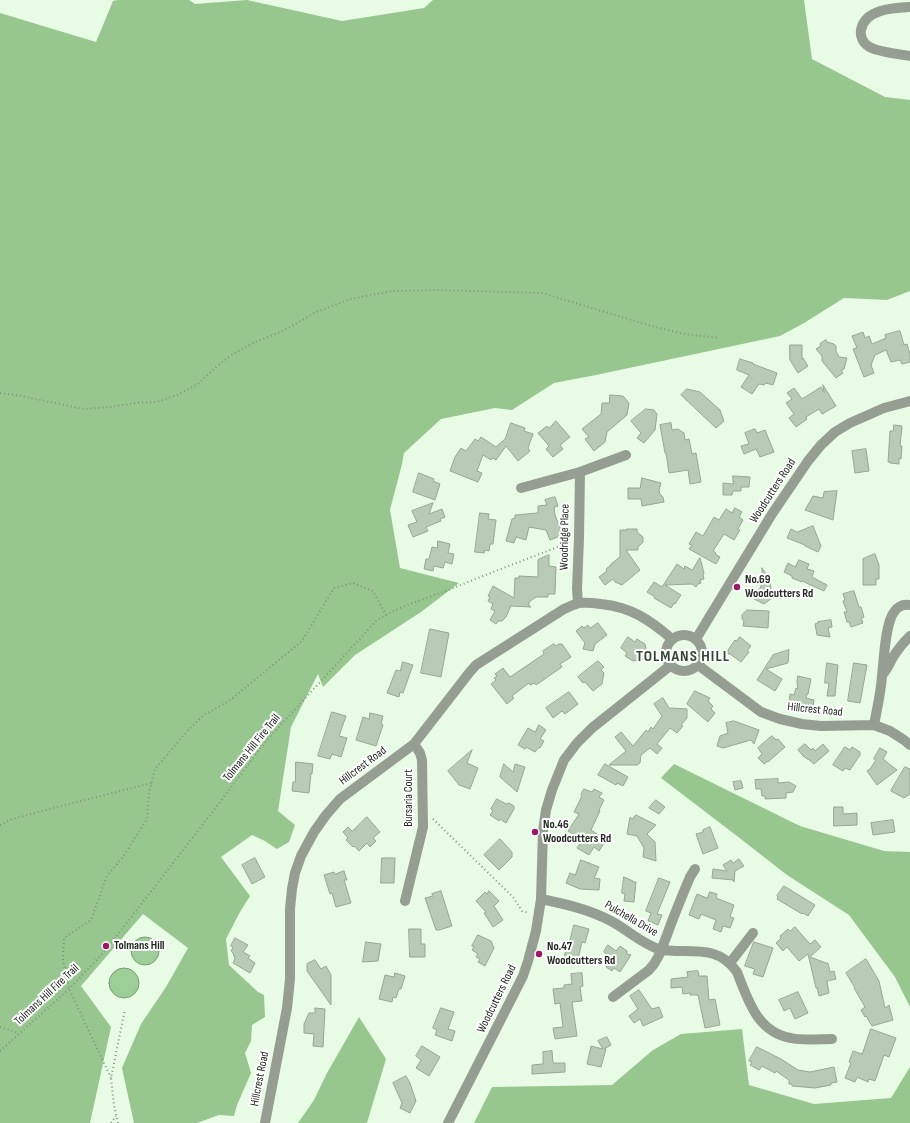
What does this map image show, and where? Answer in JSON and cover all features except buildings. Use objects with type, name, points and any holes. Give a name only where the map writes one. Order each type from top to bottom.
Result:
[{"type":"street","points":[[910,7],[887,10],[872,15],[866,20],[860,33],[863,41],[868,46],[877,50],[910,56]]},
{"type":"street","name":"Woodcutters Road","points":[[696,639],[772,514],[808,461],[821,445],[835,432],[850,423],[884,408],[910,401]]},
{"type":"street","points":[[521,488],[580,472],[626,455]]},
{"type":"street","name":"Woodridge Place","points":[[578,603],[577,589],[580,472]]},
{"type":"street","name":"Hillcrest Road","points":[[265,1123],[288,1008],[290,979],[290,909],[295,873],[301,856],[314,832],[326,815],[340,799],[414,744],[476,665],[564,609],[578,603],[607,604],[631,611],[651,622],[672,640]]},
{"type":"street","points":[[874,725],[890,619],[895,610],[899,607],[903,605],[910,605]]},
{"type":"street","points":[[682,635],[687,635],[696,639],[702,649],[701,660],[698,664],[688,670],[676,669],[671,665],[666,655],[667,649],[672,640],[682,635]]},
{"type":"street","points":[[882,675],[888,669],[892,659],[900,647],[910,636]]},
{"type":"street","name":"Hillcrest Road","points":[[698,664],[761,712],[780,719],[802,724],[822,726],[874,725],[890,731],[910,745]]},
{"type":"street","name":"Woodcutters Road","points":[[448,1123],[523,976],[528,961],[536,931],[540,899],[542,831],[552,790],[564,760],[577,743],[592,728],[671,665]]},
{"type":"street","name":"Bursaria Court","points":[[406,900],[423,827],[422,760],[420,753],[414,744]]},
{"type":"street","name":"Pulchella Drive","points":[[662,950],[690,877],[695,869]]},
{"type":"street","name":"Pulchella Drive","points":[[540,899],[568,904],[591,911],[612,921],[643,942],[662,950],[710,953],[730,962]]},
{"type":"street","points":[[753,933],[730,962],[737,972],[751,1007],[759,1019],[776,1033],[792,1038],[832,1039]]},
{"type":"street","points":[[613,997],[650,970],[654,966],[662,950]]},
{"type":"path","points":[[0,393],[84,409],[156,402],[177,395],[198,384],[230,356],[251,344],[285,330],[314,313],[350,299],[392,291],[436,290],[542,293],[655,327],[684,334],[719,338]]},
{"type":"path","name":"Tolmans Hill Fire Trail","points":[[0,1051],[69,989],[105,951],[266,741],[376,621],[412,603],[579,538]]},
{"type":"path","points":[[111,1078],[69,989],[63,960],[64,938],[91,920],[107,876],[123,858],[146,819],[149,793],[155,769],[188,730],[204,715],[229,701],[302,641],[334,588],[353,582],[373,591],[386,615]]},
{"type":"path","points":[[0,825],[12,819],[151,783]]},
{"type":"path","points":[[439,826],[513,897],[522,911]]},
{"type":"path","points":[[118,1123],[111,1078],[125,1009]]},
{"type":"path","points":[[0,1027],[20,1033]]},
{"type":"path","points":[[111,1123],[116,1116]]},
{"type":"shaded area","points":[[189,0],[195,4],[247,0],[342,21],[424,8],[433,0],[804,0],[812,59],[885,97],[910,100],[910,291],[887,300],[844,298],[780,336],[554,383],[512,410],[495,408],[441,419],[404,453],[390,510],[400,568],[459,583],[421,612],[355,655],[323,687],[318,674],[291,727],[278,811],[295,825],[289,842],[277,849],[252,835],[221,857],[250,896],[226,939],[229,965],[258,992],[264,995],[265,1017],[252,1025],[251,1041],[245,1053],[251,1073],[237,1105],[234,1116],[219,1115],[197,1123],[134,1123],[122,1068],[141,1024],[166,987],[188,948],[143,914],[81,986],[111,1027],[90,1123],[0,1123],[0,13],[96,42],[113,1]]},
{"type":"shaded area","points":[[674,764],[800,826],[884,851],[910,852],[910,1007],[895,977],[849,915],[787,875],[661,778]]},
{"type":"shaded area","points":[[145,937],[155,941],[159,951],[155,961],[145,965],[135,961],[131,951],[135,941]]},
{"type":"shaded area","points":[[124,968],[130,969],[138,977],[138,989],[130,997],[124,998],[118,997],[110,989],[109,983],[110,977],[118,969]]},
{"type":"shaded area","points":[[359,1017],[386,1059],[367,1123],[298,1123],[314,1100],[327,1073]]},
{"type":"shaded area","points":[[742,1029],[749,1085],[814,1104],[891,1098],[910,1067],[910,1123],[474,1123],[492,1087],[612,1085],[653,1050],[681,1034]]},
{"type":"place","name":"No.69 Woodcutters Rd","points":[[737,587]]},
{"type":"place","name":"No.46 Woodcutters Rd","points":[[535,832]]},
{"type":"place","name":"Tolmans Hill","points":[[106,946]]},
{"type":"place","name":"No.47 Woodcutters Rd","points":[[539,954]]},
{"type":"district","name":"TOLMANS HILL","points":[[683,657]]}]
